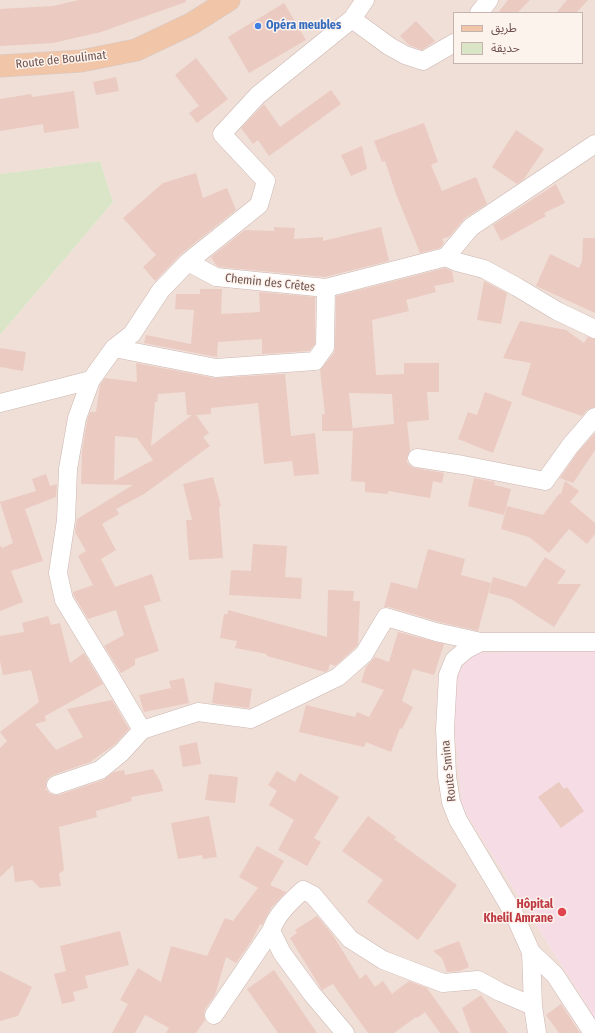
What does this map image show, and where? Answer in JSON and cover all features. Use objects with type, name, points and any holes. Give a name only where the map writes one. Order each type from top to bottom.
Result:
[{"type":"main road","name":"Route de Boulimat","points":[[0,66],[81,61],[136,50],[191,24],[228,0]]},
{"type":"street","points":[[142,730],[64,600],[58,573],[66,520],[68,469],[77,418],[91,380],[114,348],[132,334],[161,290],[188,262],[260,206],[266,181],[222,134],[258,95],[352,19],[365,0]]},
{"type":"street","points":[[480,12],[489,0]]},
{"type":"street","points":[[352,19],[388,46],[405,55],[423,61],[453,44]]},
{"type":"street","points":[[595,144],[471,227],[446,257],[457,262],[484,269],[558,311],[595,329]]},
{"type":"street","name":"Chemin des Crêtes","points":[[188,262],[216,277],[326,288],[446,257]]},
{"type":"street","points":[[114,348],[216,368],[315,361],[325,347],[326,288]]},
{"type":"street","points":[[0,403],[91,380]]},
{"type":"street","points":[[417,458],[463,465],[545,481],[570,446],[595,417]]},
{"type":"street","points":[[56,785],[100,770],[121,753],[142,730],[198,712],[251,719],[338,677],[364,654],[386,617],[436,632],[481,642]]},
{"type":"street","name":"Route Smina","points":[[537,1033],[533,1006],[531,952],[514,914],[458,820],[451,802],[447,776],[445,729],[448,675],[454,660],[466,649],[481,642],[595,642]]},
{"type":"street","points":[[214,1014],[271,931],[274,923],[291,901],[303,890],[314,895],[350,939],[383,960],[443,983],[478,980],[500,992],[533,1006]]},
{"type":"street","points":[[271,931],[282,953],[312,994],[345,1033]]},
{"type":"street","points":[[531,952],[555,976],[592,1033]]},
{"type":"shaded area","points":[[0,0],[595,0],[595,650],[462,807],[595,1018],[595,1033],[0,1033],[0,335],[113,202],[100,161],[0,174]]},
{"type":"shaded area","name":"Hôpital Khelil Amrane","points":[[595,650],[595,1018],[462,807],[453,712],[453,685],[468,656],[475,653]]},
{"type":"green space","points":[[100,161],[113,202],[0,335],[0,174]]},
{"type":"building","points":[[79,0],[186,0],[186,2],[101,32],[53,43],[0,46],[0,9],[53,6]]},
{"type":"building","points":[[508,0],[530,0],[518,12],[499,12]]},
{"type":"building","points":[[567,0],[588,0],[577,12],[557,12]]},
{"type":"building","points":[[284,3],[306,40],[249,73],[228,37]]},
{"type":"building","points":[[416,21],[435,41],[422,50],[409,45],[400,36]]},
{"type":"building","points":[[196,58],[228,99],[197,123],[189,113],[199,106],[175,75]]},
{"type":"building","points":[[116,77],[119,91],[96,95],[93,82]]},
{"type":"building","points":[[331,90],[341,104],[269,156],[258,140],[253,144],[241,128],[264,104],[280,127]]},
{"type":"building","points":[[74,91],[79,128],[44,133],[43,124],[0,131],[0,99],[31,94],[32,97]]},
{"type":"building","points":[[424,123],[438,162],[431,165],[442,191],[476,177],[487,204],[465,218],[450,236],[442,239],[444,243],[440,248],[420,253],[396,194],[385,161],[382,162],[374,141]]},
{"type":"building","points":[[516,130],[544,149],[524,179],[517,184],[492,167]]},
{"type":"building","points":[[362,146],[367,169],[351,176],[341,155]]},
{"type":"building","points":[[196,173],[203,198],[227,188],[236,210],[181,254],[155,281],[143,267],[156,255],[123,218],[163,183]]},
{"type":"building","points":[[556,184],[565,203],[544,213],[546,216],[501,241],[493,225]]},
{"type":"building","points":[[274,227],[295,228],[294,239],[323,237],[323,241],[381,227],[389,261],[325,277],[219,267],[211,257],[245,230],[274,231]]},
{"type":"building","points":[[583,238],[595,238],[595,313],[536,286],[550,254],[579,268],[582,261]]},
{"type":"building","points":[[445,268],[452,271],[454,282],[434,286],[436,292],[406,300],[409,311],[372,320],[376,375],[404,374],[404,363],[439,363],[439,392],[427,392],[429,420],[407,422],[410,450],[407,457],[407,462],[410,466],[415,468],[444,473],[442,483],[433,481],[430,498],[388,491],[388,494],[365,492],[365,482],[351,481],[353,431],[322,431],[322,414],[325,414],[320,370],[334,353],[336,296]],"holes":[[[349,393],[392,394],[394,424],[353,428],[353,430]]]},
{"type":"building","points":[[484,281],[507,293],[501,324],[477,320]]},
{"type":"building","points":[[200,289],[222,289],[221,314],[260,312],[259,292],[315,297],[315,344],[309,351],[262,354],[262,339],[218,342],[217,357],[144,343],[146,335],[191,344],[194,310],[175,309],[176,294],[200,294]]},
{"type":"building","points":[[520,321],[566,330],[584,343],[588,337],[595,339],[595,407],[587,410],[582,416],[521,395],[531,363],[503,358]]},
{"type":"building","points":[[0,348],[26,352],[23,371],[0,367]]},
{"type":"building","points":[[136,363],[214,378],[285,374],[291,436],[315,433],[319,474],[294,476],[292,461],[264,464],[258,403],[211,408],[211,414],[196,415],[209,433],[203,437],[210,446],[144,494],[116,509],[119,514],[102,524],[116,550],[101,559],[115,587],[152,574],[161,601],[144,606],[159,651],[135,659],[135,665],[121,673],[104,646],[124,635],[116,610],[88,619],[74,596],[73,592],[93,585],[78,556],[86,551],[75,532],[77,519],[133,485],[81,484],[82,451],[87,421],[90,412],[96,412],[100,385],[105,378],[137,382]],"holes":[[[185,392],[187,415],[192,415],[151,446],[155,402],[157,402],[158,394]],[[115,436],[137,438],[153,460],[114,481]]]},
{"type":"building","points":[[485,392],[512,402],[493,453],[458,439],[468,412],[477,415]]},
{"type":"building","points":[[595,433],[595,450],[573,483],[560,478],[578,452]]},
{"type":"building","points":[[46,474],[50,486],[57,484],[56,497],[25,509],[43,561],[11,571],[23,602],[0,611],[0,545],[2,548],[13,543],[0,502],[36,491],[32,479]]},
{"type":"building","points":[[213,477],[221,506],[219,507],[223,558],[189,560],[186,520],[192,520],[183,484]]},
{"type":"building","points":[[474,478],[495,482],[494,485],[511,489],[504,515],[468,506]]},
{"type":"building","points":[[565,481],[579,491],[570,502],[595,523],[595,534],[587,544],[569,529],[549,553],[529,537],[501,529],[507,506],[543,515],[559,494],[561,494]]},
{"type":"building","points":[[253,544],[287,546],[285,577],[302,578],[301,599],[229,595],[231,570],[251,571]]},
{"type":"building","points":[[428,549],[465,559],[461,575],[491,583],[478,631],[439,622],[389,607],[384,607],[391,582],[417,589]]},
{"type":"building","points":[[545,557],[566,571],[557,584],[581,584],[554,627],[511,599],[489,593],[493,577],[526,587]]},
{"type":"building","points":[[328,590],[354,591],[353,601],[360,601],[358,644],[335,666],[330,664],[328,670],[325,672],[267,656],[267,654],[235,648],[237,641],[220,638],[224,614],[228,614],[228,610],[327,637]]},
{"type":"building","points":[[48,616],[51,625],[60,623],[70,663],[84,653],[103,684],[45,716],[46,721],[35,724],[56,750],[83,737],[67,709],[112,700],[129,729],[114,745],[90,762],[48,778],[46,789],[44,790],[47,790],[49,793],[54,795],[59,795],[103,780],[114,772],[124,770],[125,775],[153,769],[161,783],[163,791],[131,797],[132,801],[96,811],[97,817],[59,827],[64,870],[59,874],[61,886],[40,888],[32,880],[15,882],[13,865],[0,877],[0,748],[7,741],[0,732],[39,702],[31,670],[3,675],[0,661],[0,636],[24,632],[22,623]]},
{"type":"building","points":[[398,632],[444,644],[434,675],[413,669],[402,701],[413,707],[402,729],[400,728],[391,752],[366,742],[364,747],[299,732],[306,705],[355,717],[357,712],[369,717],[384,690],[361,682],[366,667],[375,657],[389,662]]},
{"type":"building","points":[[184,678],[189,703],[144,712],[139,695],[171,688],[169,681]]},
{"type":"building","points":[[215,682],[252,689],[249,708],[212,703]]},
{"type":"building","points":[[197,742],[201,764],[183,767],[179,746]]},
{"type":"building","points":[[277,771],[295,782],[300,773],[339,797],[314,838],[321,842],[307,866],[278,850],[294,820],[269,805],[277,791],[268,785]]},
{"type":"building","points":[[209,774],[238,777],[235,803],[205,800]]},
{"type":"building","points":[[559,782],[564,789],[567,787],[584,811],[561,828],[538,797]]},
{"type":"building","points":[[209,816],[217,857],[203,859],[202,855],[178,859],[171,823]]},
{"type":"building","points":[[368,816],[396,837],[394,839],[457,885],[418,940],[367,902],[383,880],[342,851]]},
{"type":"building","points":[[257,846],[284,861],[270,885],[286,892],[271,908],[262,925],[260,924],[252,940],[236,963],[226,957],[215,995],[205,1009],[205,1020],[196,1033],[166,1033],[169,1028],[145,1015],[135,1033],[112,1033],[128,1004],[120,1000],[138,968],[161,982],[171,946],[207,956],[225,918],[233,921],[258,888],[239,877]]},
{"type":"building","points":[[317,916],[332,934],[360,979],[366,974],[375,987],[383,981],[392,994],[409,981],[427,988],[459,1033],[440,1033],[425,1012],[394,1033],[368,1033],[333,984],[322,990],[290,938],[297,933],[295,930]]},
{"type":"building","points":[[120,931],[129,965],[85,976],[88,988],[73,992],[75,1001],[62,1004],[54,974],[66,971],[60,946]]},
{"type":"building","points":[[459,941],[469,967],[460,971],[447,972],[442,958],[433,951]]},
{"type":"building","points":[[274,970],[317,1033],[278,1033],[247,989]]},
{"type":"building","points":[[0,971],[32,987],[18,1016],[0,1021]]},
{"type":"building","points":[[481,995],[508,1033],[471,1033],[462,1008]]},
{"type":"building","points":[[561,1004],[580,1033],[559,1033],[546,1015]]},
{"type":"place","name":"Opéra meubles","points":[[258,26]]},
{"type":"place","name":"Hôpital Khelil Amrane","points":[[562,912]]}]
